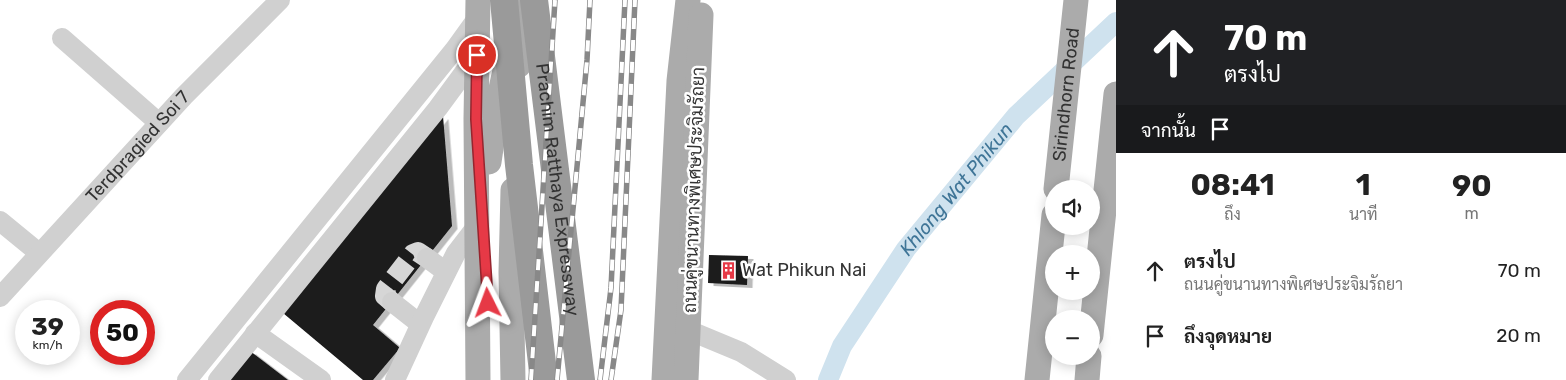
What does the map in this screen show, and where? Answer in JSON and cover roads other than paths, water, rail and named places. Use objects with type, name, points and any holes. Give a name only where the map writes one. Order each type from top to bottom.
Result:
[{"type":"highway","name":"Prachim Ratthaya Expressway","points":[[520,2],[519,165],[544,380]]},
{"type":"highway","name":"Prachim Ratthaya Expressway","points":[[520,2],[581,380]]},
{"type":"main road","points":[[664,369],[678,81],[688,0]]},
{"type":"main road","name":"ถนนคู่ขนานทางพิเศษประจิมรัถยา","points":[[686,380],[702,0]]},
{"type":"main road","name":"Sirindhorn Road","points":[[1057,180],[1076,0]]},
{"type":"main road","points":[[486,264],[488,176],[491,141],[520,2]]},
{"type":"main road","points":[[512,380],[512,218],[520,2]]},
{"type":"main road","points":[[478,8],[476,119],[478,380]]},
{"type":"main road","points":[[1094,310],[1116,94]]},
{"type":"main road","points":[[476,119],[492,380]]},
{"type":"main road","points":[[1037,380],[1052,235]]},
{"type":"main road","points":[[1087,380],[1088,365]]},
{"type":"street","name":"Terdpragied Soi 7","points":[[0,297],[271,3]]},
{"type":"street","points":[[187,380],[455,49],[478,8]]},
{"type":"street","points":[[62,38],[159,123]]},
{"type":"street","points":[[218,380],[438,108],[477,55]]},
{"type":"street","points":[[0,221],[39,253]]},
{"type":"street","points":[[394,380],[456,253],[476,227]]},
{"type":"street","points":[[428,258],[446,272]]},
{"type":"street","points":[[392,302],[420,324]]},
{"type":"street","points":[[688,330],[741,352],[786,380]]},
{"type":"street","points":[[256,333],[322,380]]},
{"type":"waterway","name":"Khlong Wat Phikun","points":[[828,380],[842,346],[906,249],[1016,116],[1116,22]]},
{"type":"tunnel","points":[[392,302],[385,296],[386,289],[413,254],[418,252],[427,258]]},
{"type":"railway","points":[[531,380],[555,0]]},
{"type":"railway","points":[[557,380],[587,60],[590,0]]},
{"type":"railway","points":[[600,380],[611,288],[625,0]]},
{"type":"railway","points":[[611,380],[621,310],[635,0]]},
{"type":"place","name":"Wat Phikun Nai","points":[[728,270]]}]
